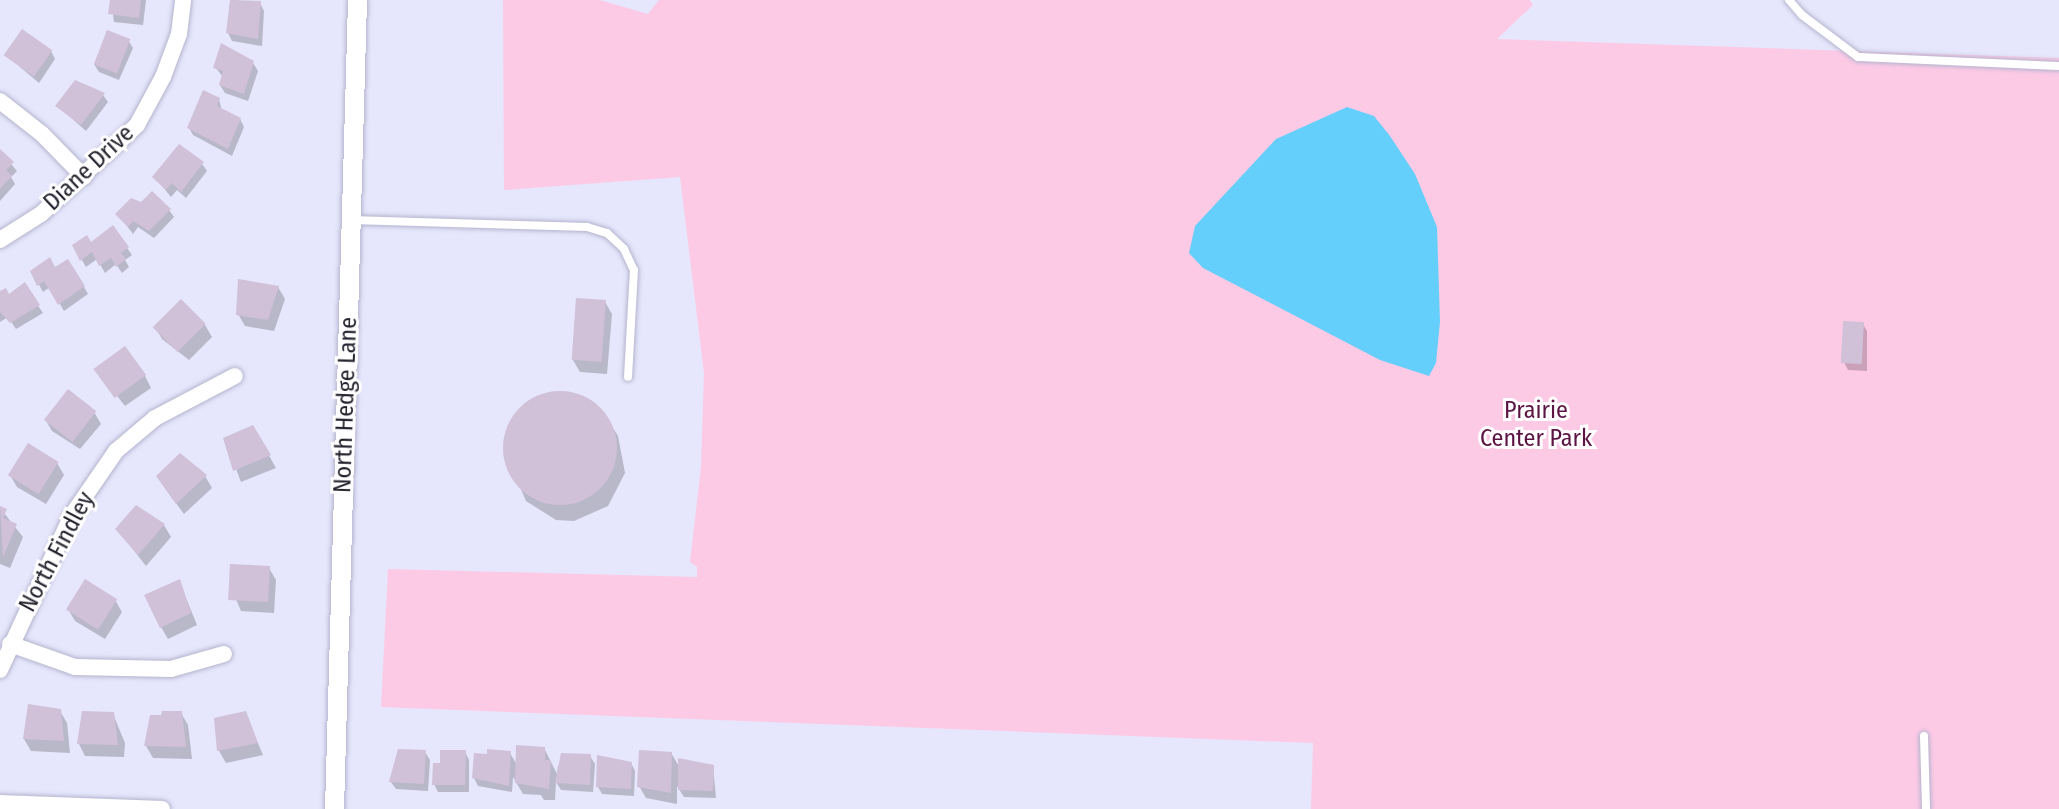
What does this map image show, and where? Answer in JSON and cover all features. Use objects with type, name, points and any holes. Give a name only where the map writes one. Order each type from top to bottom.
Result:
[{"type":"street","name":"Diane Drive","points":[[0,240],[41,214],[84,177],[137,125],[163,77],[179,34],[183,0]]},
{"type":"street","name":"North Hedge Lane","points":[[334,809],[357,0]]},
{"type":"street","points":[[0,102],[42,134],[84,177]]},
{"type":"street","name":"North Findley","points":[[0,670],[72,515],[116,451],[155,418],[235,376]]},
{"type":"street","points":[[10,644],[75,667],[171,670],[224,654]]},
{"type":"street","points":[[0,803],[162,809]]},
{"type":"lane","points":[[1789,0],[1802,15],[1858,57],[2059,66]]},
{"type":"lane","points":[[351,220],[587,227],[607,233],[624,249],[634,270],[628,377]]},
{"type":"lane","points":[[1924,736],[1926,809]]},
{"type":"green space","name":"Prairie Center Park","points":[[503,0],[600,0],[648,14],[659,0],[1530,0],[1533,5],[1497,39],[2059,58],[2059,809],[1311,809],[1313,743],[381,707],[388,569],[697,577],[697,567],[690,562],[701,467],[704,373],[680,177],[504,190]]},
{"type":"water","points":[[1347,107],[1374,116],[1390,136],[1415,174],[1437,227],[1440,322],[1436,363],[1429,376],[1380,360],[1203,268],[1189,253],[1195,226],[1276,139]]},
{"type":"building","points":[[110,0],[141,0],[139,18],[108,14]]},
{"type":"building","points":[[230,0],[261,1],[258,39],[226,33]]},
{"type":"building","points":[[22,29],[52,50],[34,76],[4,55]]},
{"type":"building","points":[[107,30],[130,39],[117,74],[94,65]]},
{"type":"building","points":[[221,43],[254,61],[244,94],[219,85],[223,71],[213,68]]},
{"type":"building","points":[[75,80],[105,93],[81,125],[55,106]]},
{"type":"building","points":[[203,90],[220,98],[217,106],[241,118],[228,149],[187,128]]},
{"type":"building","points":[[179,144],[204,162],[181,192],[172,183],[166,190],[152,177]]},
{"type":"building","points":[[0,149],[14,162],[6,170],[12,176],[0,189]]},
{"type":"building","points":[[152,191],[171,209],[149,231],[133,221],[128,227],[115,214],[131,198],[141,202]]},
{"type":"building","points":[[113,225],[129,247],[121,253],[126,259],[116,267],[111,258],[99,266],[92,252],[80,261],[72,245],[87,235],[91,242]]},
{"type":"building","points":[[50,257],[55,267],[68,259],[85,286],[58,305],[44,281],[37,286],[30,271]]},
{"type":"building","points":[[238,279],[279,286],[268,320],[236,315]]},
{"type":"building","points":[[25,282],[40,305],[10,323],[0,312],[0,291],[6,288],[9,294]]},
{"type":"building","points":[[576,298],[606,300],[602,362],[572,360]]},
{"type":"building","points":[[181,299],[206,324],[177,352],[153,327]]},
{"type":"building","points":[[1843,321],[1864,322],[1862,364],[1841,363]]},
{"type":"building","points":[[125,346],[146,375],[115,398],[93,369]]},
{"type":"building","points":[[68,389],[96,411],[72,442],[44,420]]},
{"type":"building","points":[[560,391],[582,395],[601,407],[613,426],[617,448],[613,470],[601,489],[582,501],[560,505],[538,501],[519,489],[507,470],[503,448],[507,426],[519,407],[538,395]]},
{"type":"building","points":[[253,425],[271,455],[233,471],[223,438]]},
{"type":"building","points":[[28,443],[59,462],[38,494],[8,475]]},
{"type":"building","points":[[180,453],[207,475],[176,504],[156,476]]},
{"type":"building","points":[[136,505],[165,524],[138,555],[115,529]]},
{"type":"building","points":[[0,506],[7,509],[3,518],[17,524],[3,557]]},
{"type":"building","points":[[230,564],[270,566],[268,602],[228,600]]},
{"type":"building","points":[[85,579],[117,599],[98,630],[66,610]]},
{"type":"building","points":[[180,579],[191,613],[160,628],[144,595]]},
{"type":"building","points":[[28,704],[61,709],[64,741],[23,739]]},
{"type":"building","points":[[82,711],[114,712],[118,745],[77,744]]},
{"type":"building","points":[[162,711],[182,711],[186,747],[144,746],[150,715],[161,715]]},
{"type":"building","points":[[246,711],[258,743],[217,751],[214,718]]},
{"type":"building","points":[[516,745],[545,747],[545,760],[551,760],[549,789],[515,783]]},
{"type":"building","points":[[398,749],[426,750],[424,784],[389,782]]},
{"type":"building","points":[[487,749],[511,751],[509,786],[472,778],[474,753],[487,754]]},
{"type":"building","points":[[440,750],[466,750],[465,785],[432,785],[433,763],[440,763]]},
{"type":"building","points":[[639,750],[672,752],[671,793],[637,787]]},
{"type":"building","points":[[561,753],[591,754],[590,785],[555,783]]},
{"type":"building","points":[[597,755],[632,762],[631,789],[596,787]]},
{"type":"building","points":[[678,758],[714,765],[713,791],[678,790]]}]
